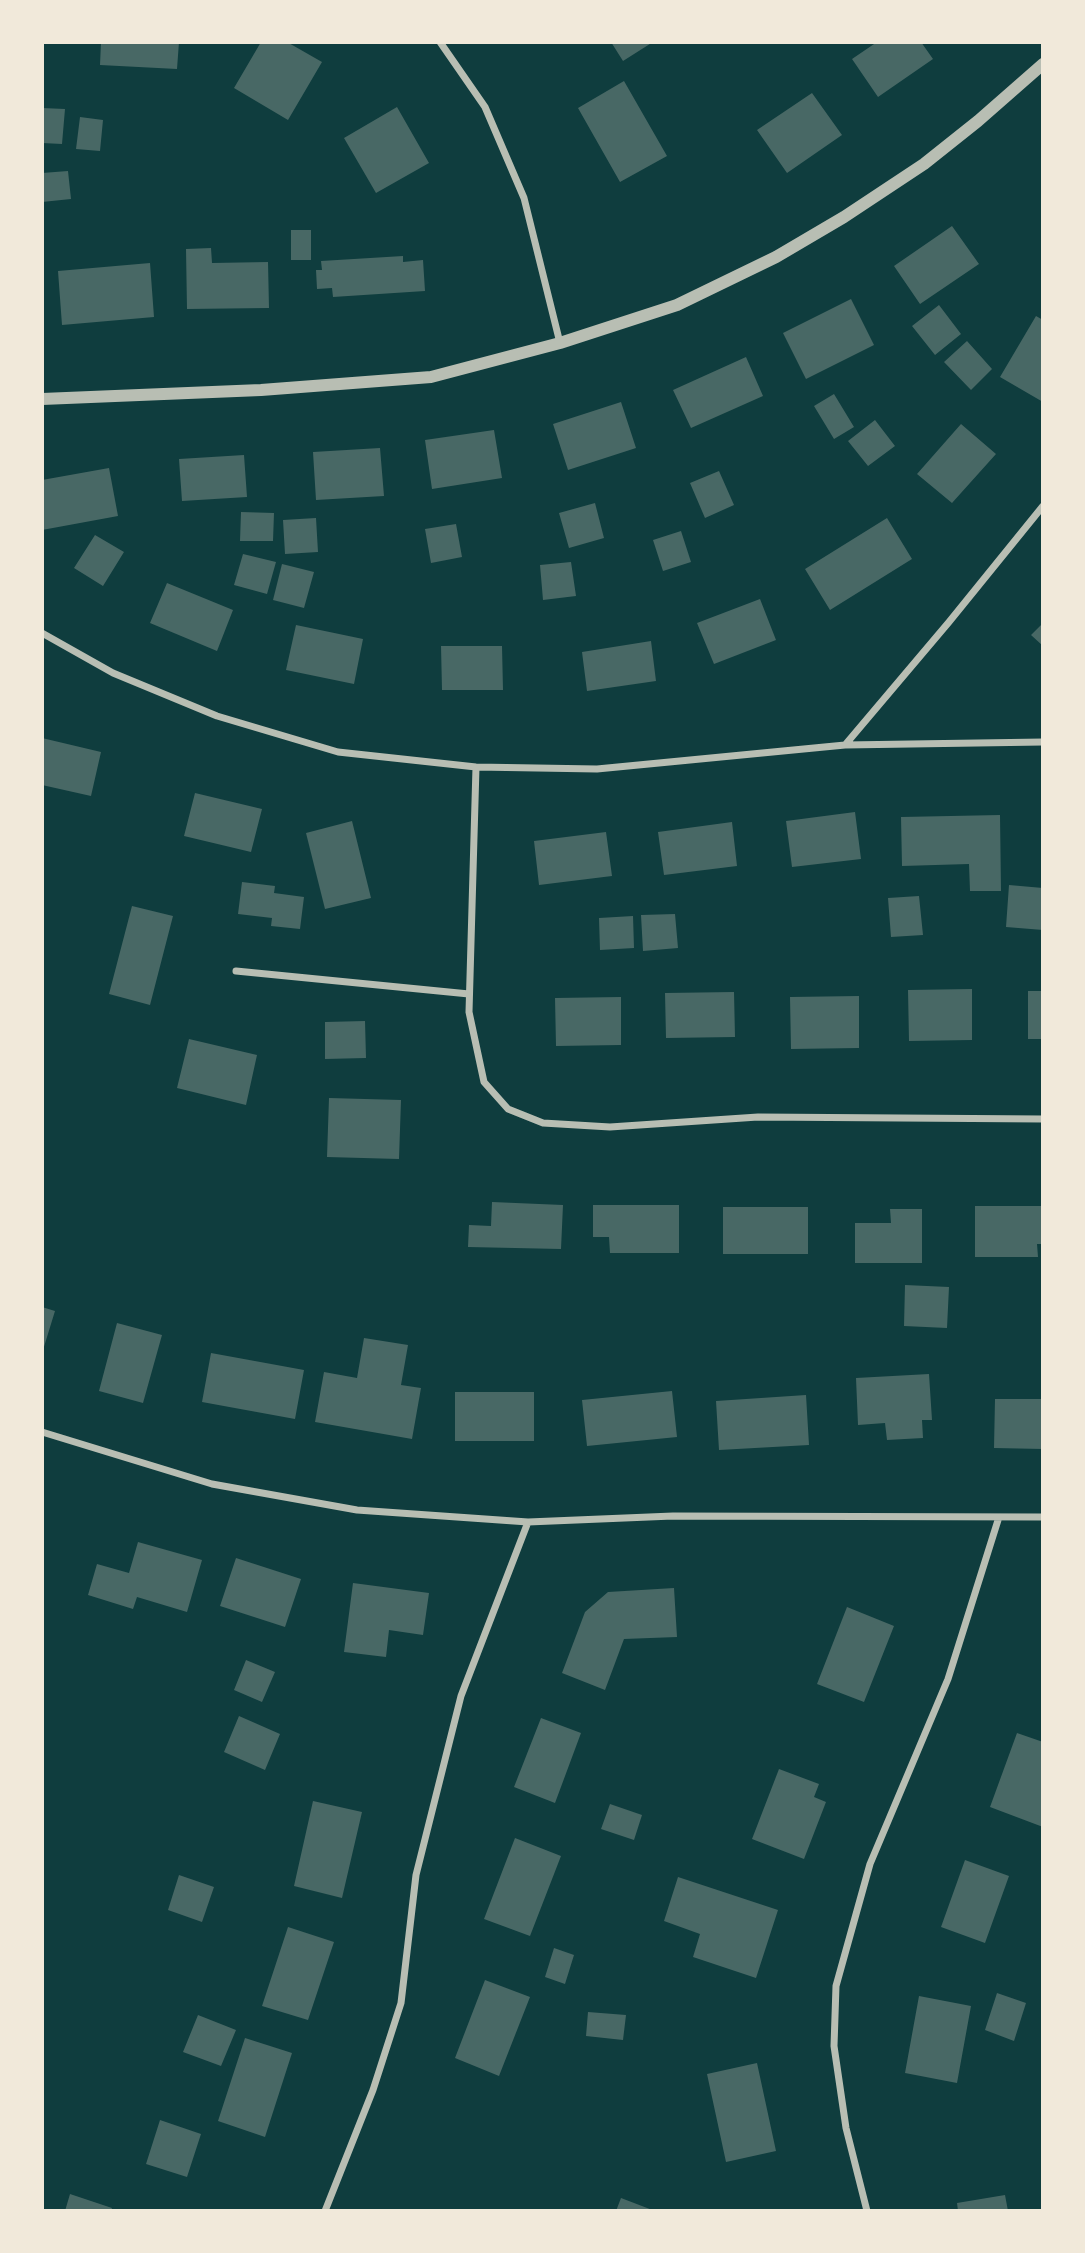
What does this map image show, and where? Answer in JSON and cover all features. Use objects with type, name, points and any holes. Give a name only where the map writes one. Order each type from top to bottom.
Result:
[{"type":"street","points":[[440,42],[485,107],[524,198],[560,343]]},
{"type":"street","points":[[42,400],[261,390],[431,377],[560,343],[677,305],[776,257],[844,217],[923,164],[978,121],[1043,64]]},
{"type":"street","points":[[845,745],[1043,506]]},
{"type":"street","points":[[42,633],[113,673],[217,716],[338,752],[476,767],[597,769],[845,745],[1043,742]]},
{"type":"street","points":[[476,767],[469,1012],[484,1083],[508,1109],[543,1123],[610,1126],[758,1118],[1043,1119]]},
{"type":"street","points":[[236,971],[469,994]]},
{"type":"street","points":[[42,1432],[212,1484],[357,1510],[528,1522],[673,1517],[1043,1517]]},
{"type":"street","points":[[867,2211],[846,2128],[834,2046],[836,1986],[870,1864],[948,1679],[999,1517]]},
{"type":"street","points":[[325,2211],[373,2090],[401,2003],[416,1875],[461,1696],[528,1522]]},
{"type":"building","points":[[101,42],[179,42],[177,69],[100,65]]},
{"type":"building","points":[[261,42],[287,42],[322,62],[288,120],[234,88]]},
{"type":"building","points":[[611,42],[653,42],[623,61]]},
{"type":"building","points":[[877,42],[921,42],[933,59],[878,97],[852,59]]},
{"type":"building","points":[[624,81],[667,156],[620,182],[578,108]]},
{"type":"building","points":[[812,93],[842,135],[787,173],[757,130]]},
{"type":"building","points":[[397,107],[429,163],[376,193],[344,138]]},
{"type":"building","points":[[42,108],[65,109],[62,144],[42,143]]},
{"type":"building","points":[[80,117],[103,120],[100,151],[76,149]]},
{"type":"building","points":[[68,171],[71,199],[42,202],[42,173]]},
{"type":"building","points":[[952,226],[979,264],[920,304],[894,266]]},
{"type":"building","points":[[291,230],[311,230],[311,260],[291,260]]},
{"type":"building","points":[[211,248],[212,263],[268,262],[269,308],[187,309],[186,249]]},
{"type":"building","points":[[403,256],[403,262],[423,260],[425,291],[333,297],[332,288],[317,289],[316,270],[322,270],[321,261]]},
{"type":"building","points":[[150,263],[154,317],[62,325],[58,271]]},
{"type":"building","points":[[851,299],[874,345],[806,379],[783,333]]},
{"type":"building","points":[[939,305],[961,334],[935,355],[912,326]]},
{"type":"building","points":[[1036,316],[1043,320],[1043,402],[1000,377]]},
{"type":"building","points":[[967,341],[992,369],[971,390],[944,362]]},
{"type":"building","points":[[746,357],[763,396],[691,428],[673,390]]},
{"type":"building","points":[[834,394],[854,427],[834,439],[814,406]]},
{"type":"building","points":[[621,402],[636,448],[568,470],[553,424]]},
{"type":"building","points":[[875,420],[895,446],[868,466],[848,441]]},
{"type":"building","points":[[961,424],[996,454],[952,503],[917,474]]},
{"type":"building","points":[[494,430],[502,478],[432,489],[425,440]]},
{"type":"building","points":[[380,448],[384,496],[316,500],[313,452]]},
{"type":"building","points":[[244,455],[247,497],[182,501],[179,459]]},
{"type":"building","points":[[109,468],[118,516],[42,530],[42,480]]},
{"type":"building","points":[[719,471],[734,505],[705,518],[690,483]]},
{"type":"building","points":[[595,503],[604,538],[569,548],[559,513]]},
{"type":"building","points":[[241,512],[274,513],[273,541],[240,541]]},
{"type":"building","points":[[316,518],[318,552],[285,554],[283,520]]},
{"type":"building","points":[[887,518],[912,559],[830,610],[805,569]]},
{"type":"building","points":[[456,524],[462,557],[431,563],[425,529]]},
{"type":"building","points":[[681,531],[691,562],[663,571],[653,540]]},
{"type":"building","points":[[95,535],[124,552],[103,586],[74,568]]},
{"type":"building","points":[[243,554],[276,562],[267,594],[234,585]]},
{"type":"building","points":[[571,562],[576,596],[543,600],[540,565]]},
{"type":"building","points":[[282,564],[314,572],[304,608],[273,600]]},
{"type":"building","points":[[167,583],[233,610],[217,651],[150,623]]},
{"type":"building","points":[[760,599],[776,640],[714,664],[697,623]]},
{"type":"building","points":[[1043,623],[1043,646],[1031,635]]},
{"type":"building","points":[[296,625],[363,639],[354,684],[286,670]]},
{"type":"building","points":[[651,641],[656,681],[587,691],[582,652]]},
{"type":"building","points":[[441,646],[502,646],[503,690],[442,690]]},
{"type":"building","points":[[42,738],[101,752],[91,796],[42,785]]},
{"type":"building","points":[[195,793],[262,809],[251,852],[184,836]]},
{"type":"building","points":[[855,812],[861,859],[792,867],[786,821]]},
{"type":"building","points":[[1000,815],[1001,891],[970,891],[969,864],[902,866],[901,817]]},
{"type":"building","points":[[352,821],[371,898],[325,909],[306,833]]},
{"type":"building","points":[[732,822],[737,866],[664,875],[658,832]]},
{"type":"building","points":[[606,832],[612,876],[539,885],[534,841]]},
{"type":"building","points":[[242,882],[275,886],[274,893],[304,897],[300,929],[271,926],[272,918],[238,914]]},
{"type":"building","points":[[1009,885],[1043,888],[1043,930],[1006,927]]},
{"type":"building","points":[[919,896],[923,935],[891,937],[888,898]]},
{"type":"building","points":[[132,906],[173,916],[150,1005],[109,994]]},
{"type":"building","points":[[675,914],[678,948],[643,951],[641,915]]},
{"type":"building","points":[[633,916],[634,948],[600,950],[599,918]]},
{"type":"building","points":[[972,989],[972,1040],[909,1041],[908,990]]},
{"type":"building","points":[[1028,991],[1043,991],[1043,1039],[1028,1039]]},
{"type":"building","points":[[734,992],[735,1037],[666,1038],[665,993]]},
{"type":"building","points":[[859,996],[859,1048],[791,1049],[790,997]]},
{"type":"building","points":[[621,997],[621,1045],[556,1046],[555,998]]},
{"type":"building","points":[[365,1021],[366,1058],[325,1059],[325,1022]]},
{"type":"building","points":[[189,1039],[257,1055],[246,1105],[177,1088]]},
{"type":"building","points":[[329,1098],[401,1100],[399,1159],[327,1157]]},
{"type":"building","points":[[492,1202],[563,1205],[561,1249],[468,1247],[469,1225],[491,1226]]},
{"type":"building","points":[[593,1205],[679,1205],[679,1253],[610,1253],[609,1237],[593,1237]]},
{"type":"building","points":[[975,1206],[1043,1206],[1043,1244],[1037,1244],[1038,1257],[975,1257]]},
{"type":"building","points":[[723,1207],[808,1207],[808,1254],[723,1254]]},
{"type":"building","points":[[890,1209],[922,1209],[922,1263],[855,1263],[855,1223],[891,1223]]},
{"type":"building","points":[[905,1285],[949,1287],[947,1328],[904,1326]]},
{"type":"building","points":[[42,1307],[55,1311],[43,1350],[42,1350]]},
{"type":"building","points":[[117,1323],[162,1335],[143,1403],[99,1391]]},
{"type":"building","points":[[364,1338],[408,1345],[401,1385],[421,1388],[412,1439],[315,1422],[324,1372],[357,1378]]},
{"type":"building","points":[[211,1353],[304,1370],[295,1419],[202,1402]]},
{"type":"building","points":[[929,1374],[932,1420],[922,1420],[923,1438],[887,1440],[885,1423],[858,1425],[856,1378]]},
{"type":"building","points":[[672,1391],[677,1437],[587,1446],[582,1400]]},
{"type":"building","points":[[455,1392],[534,1392],[534,1441],[455,1441]]},
{"type":"building","points":[[806,1395],[809,1445],[719,1450],[716,1401]]},
{"type":"building","points":[[995,1399],[1043,1399],[1043,1449],[994,1448]]},
{"type":"building","points":[[138,1542],[202,1560],[187,1612],[137,1597],[133,1609],[88,1595],[97,1564],[129,1573]]},
{"type":"building","points":[[236,1558],[301,1579],[285,1627],[220,1606]]},
{"type":"building","points":[[353,1583],[429,1593],[423,1635],[389,1630],[386,1657],[344,1652]]},
{"type":"building","points":[[674,1588],[677,1637],[624,1639],[605,1690],[562,1673],[585,1612],[608,1592]]},
{"type":"building","points":[[847,1607],[894,1626],[864,1702],[817,1684]]},
{"type":"building","points":[[246,1660],[275,1672],[262,1702],[234,1690]]},
{"type":"building","points":[[239,1716],[280,1734],[265,1770],[224,1752]]},
{"type":"building","points":[[541,1718],[581,1733],[555,1803],[514,1787]]},
{"type":"building","points":[[1017,1733],[1043,1742],[1043,1827],[990,1807]]},
{"type":"building","points":[[779,1769],[819,1784],[814,1797],[826,1802],[804,1859],[752,1839]]},
{"type":"building","points":[[313,1801],[362,1812],[342,1898],[294,1886]]},
{"type":"building","points":[[610,1804],[642,1815],[634,1840],[601,1829]]},
{"type":"building","points":[[515,1838],[561,1856],[530,1936],[484,1919]]},
{"type":"building","points":[[965,1860],[1009,1876],[985,1943],[941,1927]]},
{"type":"building","points":[[179,1875],[214,1887],[202,1922],[168,1910]]},
{"type":"building","points":[[678,1877],[778,1910],[756,1978],[693,1957],[700,1934],[664,1921]]},
{"type":"building","points":[[288,1927],[334,1942],[308,2020],[262,2006]]},
{"type":"building","points":[[554,1948],[574,1955],[565,1984],[545,1977]]},
{"type":"building","points":[[485,1980],[530,1997],[499,2076],[455,2058]]},
{"type":"building","points":[[997,1993],[1026,2003],[1014,2041],[985,2030]]},
{"type":"building","points":[[919,1996],[971,2006],[957,2083],[905,2073]]},
{"type":"building","points":[[588,2012],[626,2015],[623,2040],[586,2036]]},
{"type":"building","points":[[198,2015],[236,2030],[221,2066],[183,2052]]},
{"type":"building","points":[[245,2038],[292,2053],[265,2137],[218,2121]]},
{"type":"building","points":[[757,2063],[776,2151],[726,2162],[707,2074]]},
{"type":"building","points":[[160,2120],[201,2134],[187,2177],[146,2164]]},
{"type":"building","points":[[70,2194],[112,2208],[111,2211],[65,2211]]},
{"type":"building","points":[[1005,2195],[1008,2211],[958,2211],[957,2203]]},
{"type":"building","points":[[621,2198],[655,2211],[616,2211]]}]
